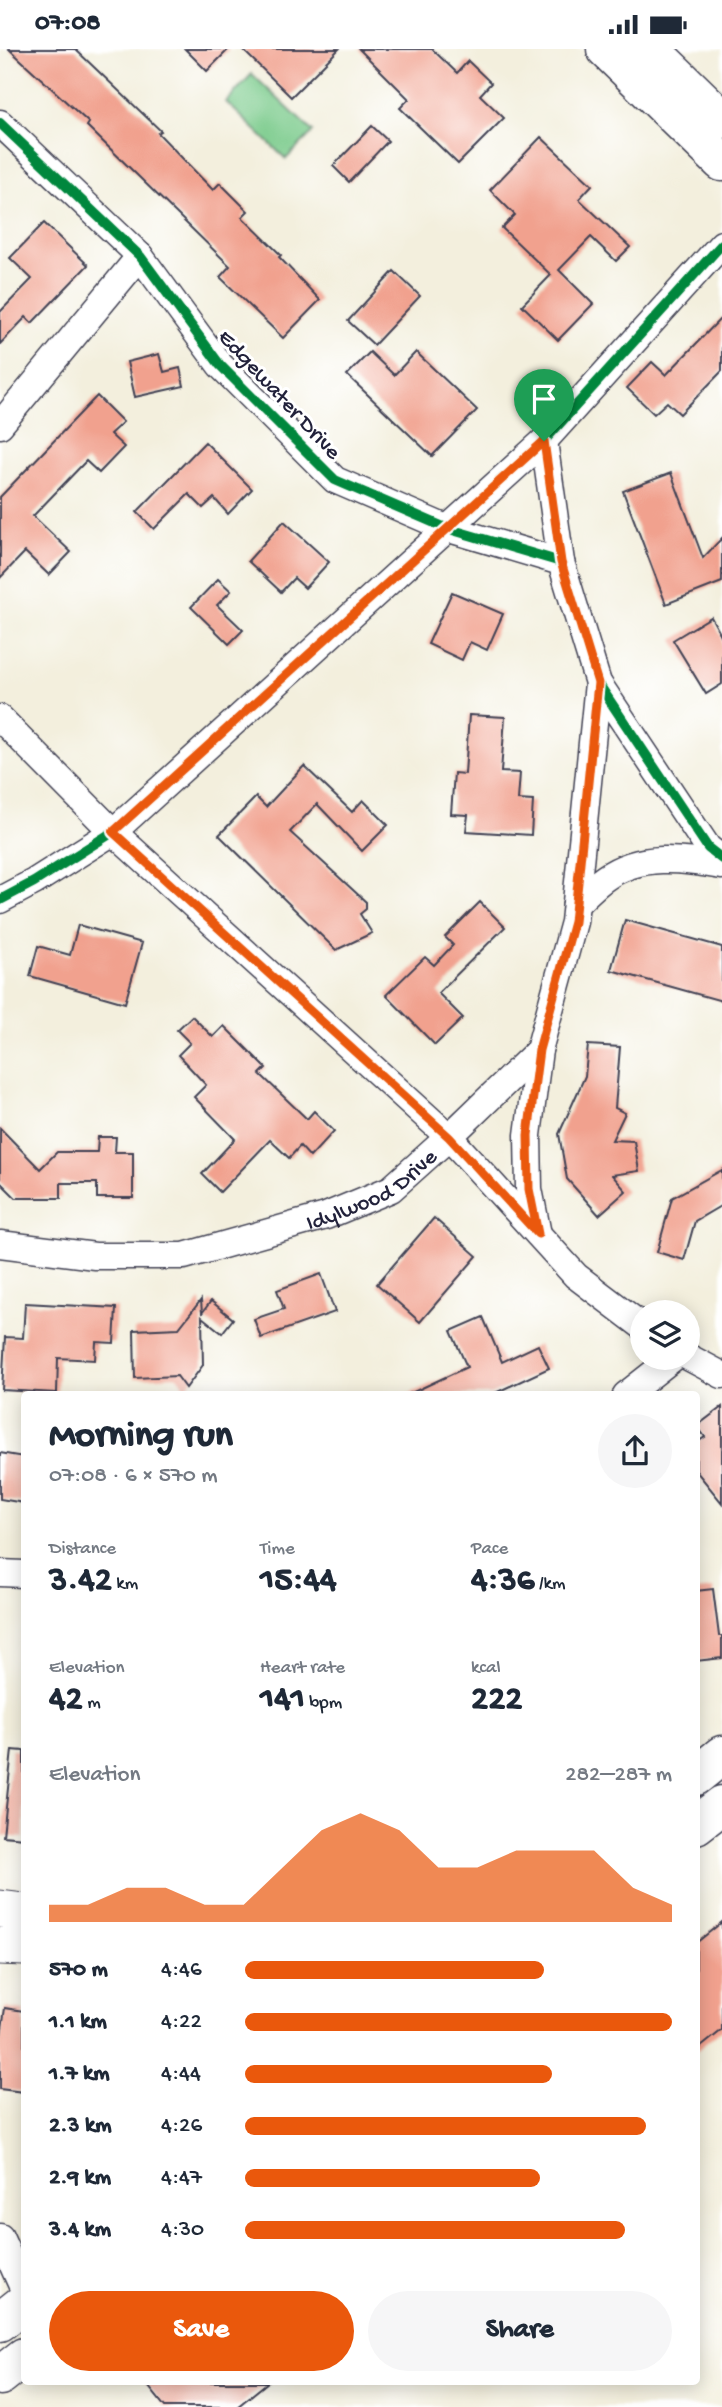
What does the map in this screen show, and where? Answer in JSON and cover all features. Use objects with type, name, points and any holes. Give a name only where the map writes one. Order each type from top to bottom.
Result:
[{"type":"main road","points":[[624,51],[722,119]]},
{"type":"main road","points":[[624,51],[722,163]]},
{"type":"main road","points":[[700,1773],[722,1755]]},
{"type":"main road","points":[[700,1822],[722,1805]]},
{"type":"main road","points":[[0,1909],[21,1912]]},
{"type":"main road","points":[[0,1946],[21,1947]]},
{"type":"main road","points":[[0,2322],[21,2305]]},
{"type":"main road","points":[[0,2376],[21,2359]]},
{"type":"street","name":"Edgewater Drive","points":[[0,123],[140,256],[220,365],[335,480],[446,527],[561,562]]},
{"type":"street","points":[[0,900],[34,882],[113,832],[446,527],[544,441],[722,244]]},
{"type":"street","points":[[0,425],[140,256]]},
{"type":"street","points":[[544,441],[561,562],[598,683],[708,848],[722,859]]},
{"type":"street","points":[[538,1234],[529,1189],[528,1135],[539,1050],[574,922],[598,683]]},
{"type":"street","points":[[0,718],[113,832],[449,1137],[576,1276],[630,1317]]},
{"type":"street","points":[[576,904],[605,878],[632,863],[682,859],[722,866]]},
{"type":"street","name":"Idylwood Drive","points":[[0,1244],[95,1256],[184,1256],[327,1216],[391,1189],[539,1050]]},
{"type":"street","points":[[700,1363],[722,1375]]},
{"type":"street","points":[[631,1391],[658,1370]]},
{"type":"street","points":[[0,1573],[21,1574]]},
{"type":"street","points":[[0,2237],[21,2283]]},
{"type":"green space","points":[[252,74],[313,132],[286,159],[226,102]]},
{"type":"building","points":[[9,49],[75,49],[161,131],[158,133],[213,190],[220,183],[248,211],[242,217],[281,255],[279,257],[320,300],[283,338],[220,277],[230,266],[87,126],[89,123]]},
{"type":"building","points":[[185,49],[229,49],[207,71]]},
{"type":"building","points":[[242,49],[339,49],[291,97]]},
{"type":"building","points":[[359,49],[432,49],[457,73],[468,61],[491,83],[480,95],[504,118],[458,164],[400,108],[409,99]]},
{"type":"building","points":[[372,126],[388,141],[349,182],[333,166]]},
{"type":"building","points":[[541,137],[592,185],[579,199],[630,247],[616,261],[591,237],[559,270],[593,304],[558,340],[522,305],[551,275],[502,228],[515,215],[490,190]]},
{"type":"building","points":[[44,223],[88,265],[32,323],[26,317],[0,344],[0,312],[32,279],[10,258]]},
{"type":"building","points":[[394,271],[420,296],[374,345],[348,321]]},
{"type":"building","points":[[722,317],[722,371],[680,414],[667,402],[654,414],[627,388],[652,362],[666,375]]},
{"type":"building","points":[[370,352],[394,375],[416,352],[477,410],[432,456],[347,375]]},
{"type":"building","points":[[159,354],[164,372],[180,368],[184,386],[135,397],[127,362]]},
{"type":"building","points":[[97,396],[123,422],[110,434],[124,447],[99,473],[86,461],[33,516],[71,552],[49,575],[25,552],[0,578],[0,497]]},
{"type":"building","points":[[205,442],[252,489],[228,514],[214,498],[203,508],[189,494],[154,529],[137,512]]},
{"type":"building","points":[[671,473],[703,558],[722,538],[722,582],[666,604],[623,491]]},
{"type":"building","points":[[284,521],[329,562],[305,588],[294,578],[281,592],[248,561]]},
{"type":"building","points":[[218,579],[231,591],[217,605],[243,630],[229,644],[191,607]]},
{"type":"building","points":[[452,592],[503,614],[487,650],[470,642],[462,660],[428,644]]},
{"type":"building","points":[[711,617],[722,637],[722,684],[706,694],[673,640]]},
{"type":"building","points":[[469,715],[505,717],[501,772],[520,773],[518,800],[533,801],[531,835],[466,831],[468,815],[451,814],[454,773],[465,774]]},
{"type":"building","points":[[304,766],[352,812],[363,800],[388,825],[362,851],[317,804],[290,832],[366,902],[366,909],[360,914],[372,933],[336,950],[219,835],[256,797],[266,807]]},
{"type":"building","points":[[480,902],[505,927],[438,993],[463,1018],[435,1045],[386,995],[425,957],[434,965],[453,945],[445,937]]},
{"type":"building","points":[[625,920],[722,947],[722,1001],[611,970]]},
{"type":"building","points":[[78,925],[142,943],[125,1003],[30,976],[38,946],[70,955]]},
{"type":"building","points":[[192,1016],[213,1037],[224,1026],[266,1068],[260,1074],[307,1119],[314,1111],[334,1131],[310,1157],[300,1146],[289,1158],[270,1140],[220,1192],[202,1174],[235,1139],[194,1097],[206,1085],[178,1055],[190,1043],[177,1030]]},
{"type":"building","points":[[588,1045],[620,1047],[615,1108],[625,1113],[612,1140],[634,1141],[639,1171],[612,1175],[626,1191],[599,1215],[567,1179],[559,1134],[585,1076]]},
{"type":"building","points":[[0,1128],[40,1169],[57,1152],[97,1152],[98,1137],[116,1137],[115,1152],[133,1152],[133,1198],[97,1198],[97,1183],[61,1183],[61,1198],[16,1198],[0,1182]]},
{"type":"building","points":[[722,1170],[722,1205],[695,1221],[684,1260],[657,1252],[672,1198]]},
{"type":"building","points":[[434,1218],[477,1256],[420,1322],[377,1284]]},
{"type":"building","points":[[321,1274],[335,1312],[261,1338],[254,1319],[284,1309],[277,1290]]},
{"type":"building","points":[[201,1300],[202,1313],[211,1301],[233,1319],[222,1333],[202,1317],[203,1365],[186,1388],[177,1376],[135,1378],[134,1330],[179,1328]]},
{"type":"building","points":[[25,1303],[116,1308],[114,1343],[96,1342],[95,1360],[58,1358],[57,1391],[2,1390],[5,1337],[23,1338]]},
{"type":"building","points":[[483,1317],[502,1362],[538,1345],[549,1368],[500,1391],[416,1391],[467,1367],[451,1331]]},
{"type":"building","points":[[722,1407],[722,1503],[700,1476],[700,1440],[705,1437],[700,1430],[700,1424]]},
{"type":"building","points":[[0,1453],[21,1456],[21,1502],[0,1499]]},
{"type":"building","points":[[713,1589],[719,1636],[722,1636],[722,1658],[700,1661],[700,1591]]},
{"type":"building","points":[[12,1750],[21,1751],[21,1838],[3,1836]]},
{"type":"building","points":[[722,1922],[722,2030],[700,2048],[700,1940]]},
{"type":"building","points":[[5,2008],[21,2011],[21,2092],[0,2089],[0,2042]]},
{"type":"building","points":[[147,2385],[264,2385],[237,2407],[165,2407]]},
{"type":"cycle path","points":[[0,123],[140,256],[220,365],[335,480],[446,528],[561,562],[598,683],[708,848],[722,859]]},
{"type":"cycle path","points":[[0,900],[34,882],[113,832],[544,441],[722,244]]},
{"type":"route","points":[[544,441],[561,562],[598,683],[574,922],[539,1050],[528,1135],[529,1189],[538,1234],[449,1137],[113,832],[446,527],[544,441]]}]
